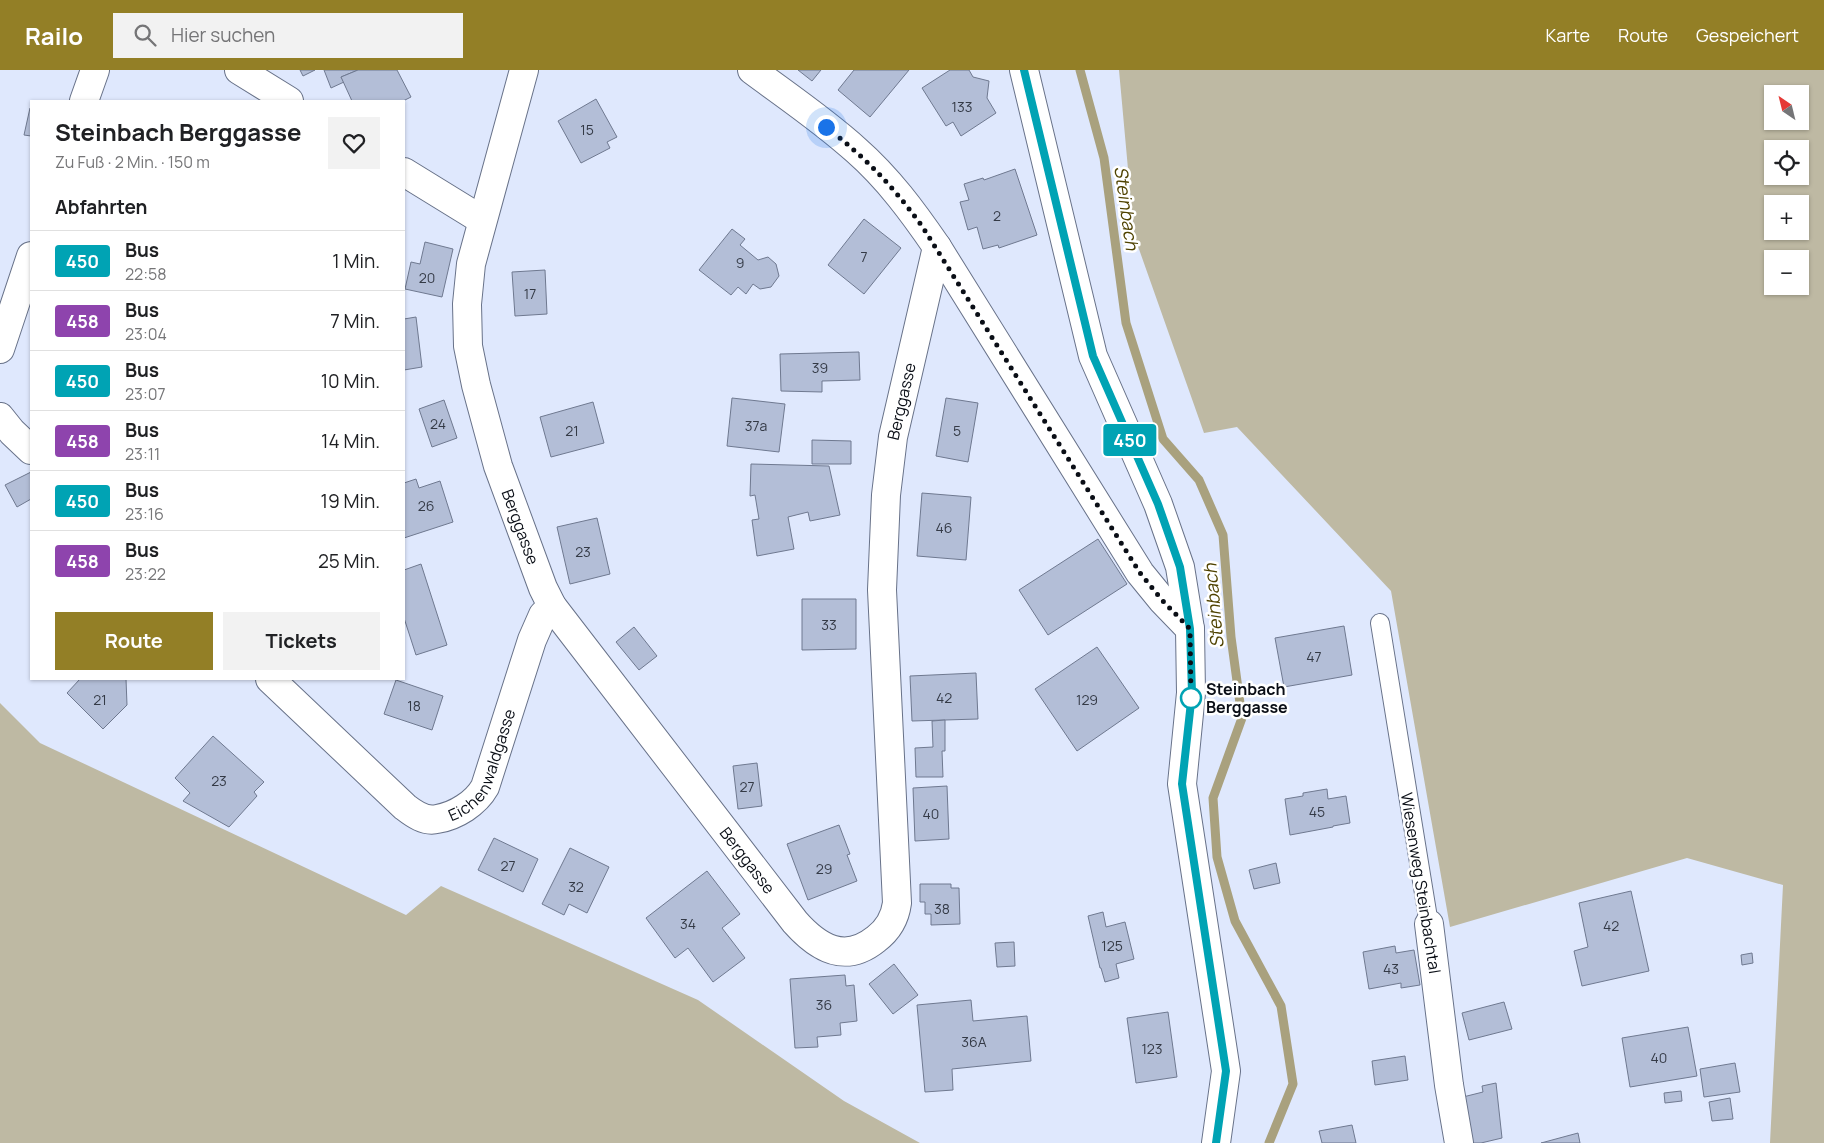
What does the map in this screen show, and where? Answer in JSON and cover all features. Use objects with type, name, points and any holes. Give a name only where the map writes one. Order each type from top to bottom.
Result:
[{"type":"street","points":[[84,100],[95,70]]},
{"type":"street","points":[[239,70],[287,100]]},
{"type":"street","name":"Berggasse","points":[[524,70],[471,264],[467,304],[468,346],[476,386],[498,466],[542,588],[552,606],[804,932],[823,947],[836,951],[852,952],[865,948],[887,928],[895,915],[897,903],[882,590],[886,495],[893,438],[937,247]]},
{"type":"street","points":[[752,70],[856,149],[893,188],[937,247],[1140,573],[1162,600],[1190,629]]},
{"type":"street","points":[[1024,70],[1093,356],[1158,504],[1180,567],[1190,629],[1192,693],[1182,784],[1226,1071],[1216,1143]]},
{"type":"street","points":[[405,173],[482,220]]},
{"type":"street","points":[[0,349],[30,259]]},
{"type":"street","points":[[0,417],[30,449]]},
{"type":"street","name":"Eichenwaldgasse","points":[[271,680],[405,807],[415,815],[437,820],[469,805],[479,798],[485,787],[532,640],[543,615],[552,606]]},
{"type":"street","name":"Wiesenweg Steinbachtal","points":[[1429,924],[1449,1085],[1459,1143]]},
{"type":"lane","name":"Wiesenweg Steinbachtal","points":[[1380,623],[1429,924]]},
{"type":"shaded area","points":[[1119,70],[1824,70],[1824,1143],[1770,1143],[1783,885],[1687,858],[1450,927],[1391,591],[1237,427],[1204,433],[1134,235]]},
{"type":"shaded area","points":[[0,703],[40,743],[406,915],[441,886],[698,1000],[844,1101],[920,1143],[0,1143]]},
{"type":"building","points":[[300,70],[315,70],[303,76]]},
{"type":"building","points":[[324,70],[358,70],[341,77],[344,82],[331,88]]},
{"type":"building","points":[[358,70],[397,70],[411,97],[405,100],[352,100],[341,77]]},
{"type":"building","points":[[798,70],[821,70],[812,81]]},
{"type":"building","points":[[854,70],[909,70],[870,117],[838,90]]},
{"type":"building","points":[[950,70],[969,70],[973,77],[989,81],[987,98],[996,113],[961,136],[953,122],[946,126],[922,88]]},
{"type":"building","points":[[596,99],[617,137],[607,142],[610,148],[581,163],[558,121]]},
{"type":"building","points":[[30,108],[30,136],[24,135]]},
{"type":"building","points":[[1015,169],[1037,235],[999,248],[998,245],[983,249],[977,227],[968,230],[960,202],[969,200],[964,184],[983,178],[984,180]]},
{"type":"building","points":[[864,219],[901,248],[864,294],[828,265]]},
{"type":"building","points":[[732,229],[745,239],[740,245],[758,260],[768,257],[776,264],[779,276],[771,287],[760,289],[753,284],[746,294],[738,287],[731,295],[699,270]]},
{"type":"building","points":[[425,242],[453,249],[442,297],[405,289],[411,262],[420,264]]},
{"type":"building","points":[[545,270],[547,314],[515,316],[512,272]]},
{"type":"building","points":[[416,317],[422,367],[405,370],[405,319]]},
{"type":"building","points":[[859,352],[860,380],[822,381],[822,392],[781,391],[780,354]]},
{"type":"building","points":[[732,398],[785,404],[779,452],[727,446]]},
{"type":"building","points":[[946,398],[978,403],[968,462],[936,456]]},
{"type":"building","points":[[444,400],[457,438],[432,447],[419,409]]},
{"type":"building","points":[[593,402],[604,443],[551,457],[540,417]]},
{"type":"building","points":[[812,440],[851,441],[851,464],[812,464]]},
{"type":"building","points":[[751,464],[829,466],[840,515],[810,521],[808,512],[788,517],[794,549],[757,556],[752,520],[759,519],[755,495],[750,496]]},
{"type":"building","points":[[30,472],[30,500],[17,507],[5,485]]},
{"type":"building","points":[[416,479],[419,488],[440,481],[453,522],[405,538],[405,483]]},
{"type":"building","points":[[922,493],[971,497],[966,560],[917,556]]},
{"type":"building","points":[[597,518],[610,574],[570,584],[557,527]]},
{"type":"building","points":[[1098,539],[1127,584],[1048,635],[1019,590]]},
{"type":"building","points":[[421,564],[447,645],[416,655],[405,621],[405,570]]},
{"type":"building","points":[[802,599],[856,599],[856,649],[802,650]]},
{"type":"building","points":[[1344,626],[1352,675],[1284,687],[1275,638]]},
{"type":"building","points":[[634,627],[657,656],[639,670],[616,642]]},
{"type":"building","points":[[1097,647],[1139,708],[1077,751],[1035,689]]},
{"type":"building","points":[[976,673],[978,719],[912,721],[910,676]]},
{"type":"building","points":[[79,680],[126,680],[127,705],[103,729],[67,693]]},
{"type":"building","points":[[396,680],[443,696],[432,730],[384,714]]},
{"type":"building","points":[[945,720],[945,751],[942,751],[943,777],[916,777],[915,748],[933,747],[932,721]]},
{"type":"building","points":[[213,736],[264,782],[254,792],[257,796],[229,827],[183,801],[190,793],[175,778]]},
{"type":"building","points":[[757,763],[762,806],[738,809],[733,766]]},
{"type":"building","points":[[947,786],[949,839],[915,841],[913,788]]},
{"type":"building","points":[[1327,789],[1328,799],[1346,796],[1350,823],[1290,835],[1285,799],[1303,796],[1303,793]]},
{"type":"building","points":[[839,825],[850,854],[847,855],[857,881],[808,900],[787,844]]},
{"type":"building","points":[[494,838],[538,859],[523,892],[478,870]]},
{"type":"building","points":[[570,848],[609,867],[587,913],[569,904],[564,915],[542,904]]},
{"type":"building","points":[[1276,863],[1280,883],[1254,889],[1249,870]]},
{"type":"building","points":[[707,871],[740,914],[722,928],[745,958],[713,982],[688,948],[675,958],[646,918]]},
{"type":"building","points":[[920,884],[951,884],[951,888],[959,888],[960,924],[931,925],[931,914],[925,914],[925,902],[920,902]]},
{"type":"building","points":[[1631,891],[1649,971],[1582,986],[1574,951],[1588,947],[1579,903]]},
{"type":"building","points":[[1103,912],[1106,927],[1125,922],[1134,959],[1116,964],[1119,978],[1105,982],[1088,916]]},
{"type":"building","points":[[1014,942],[1015,966],[997,967],[995,943]]},
{"type":"building","points":[[1395,946],[1396,953],[1414,950],[1420,985],[1401,988],[1401,983],[1369,989],[1363,952]]},
{"type":"building","points":[[1752,953],[1753,963],[1742,965],[1741,955]]},
{"type":"building","points":[[894,964],[918,995],[893,1014],[869,984]]},
{"type":"building","points":[[845,975],[846,986],[854,985],[857,1021],[840,1023],[841,1035],[817,1037],[818,1047],[795,1048],[790,979]]},
{"type":"building","points":[[971,1000],[973,1021],[1027,1016],[1031,1061],[952,1069],[953,1090],[925,1092],[917,1005]]},
{"type":"building","points":[[1504,1002],[1512,1029],[1469,1040],[1462,1013]]},
{"type":"building","points":[[1168,1012],[1177,1077],[1136,1083],[1127,1018]]},
{"type":"building","points":[[1688,1027],[1697,1076],[1630,1087],[1622,1038]]},
{"type":"building","points":[[1405,1056],[1408,1080],[1375,1085],[1372,1061]]},
{"type":"building","points":[[1735,1063],[1740,1092],[1704,1097],[1700,1069]]},
{"type":"building","points":[[1496,1083],[1502,1138],[1481,1143],[1467,1143],[1463,1097],[1483,1092],[1482,1086]]},
{"type":"building","points":[[1681,1091],[1682,1101],[1665,1103],[1664,1093]]},
{"type":"building","points":[[1730,1098],[1733,1119],[1712,1121],[1709,1102]]},
{"type":"building","points":[[1352,1125],[1356,1143],[1322,1143],[1319,1131]]},
{"type":"building","points":[[1578,1133],[1580,1143],[1541,1143]]},
{"type":"waterway","name":"Steinbach","points":[[1080,70],[1104,158],[1126,323],[1163,439],[1199,480],[1223,535],[1231,637],[1242,718],[1213,798],[1217,857],[1235,921],[1281,1006],[1293,1084],[1269,1143]]},
{"type":"bus line","name":"450","points":[[1024,70],[1093,356],[1158,504],[1180,567],[1190,629],[1192,693],[1182,784],[1226,1071],[1216,1143]]},
{"type":"place","name":"Steinbach Berggasse","points":[[1191,698]]},
{"type":"route","points":[[826,127],[856,149],[888,182],[922,226],[937,247],[1140,573],[1162,600],[1190,629],[1191,698]]}]
